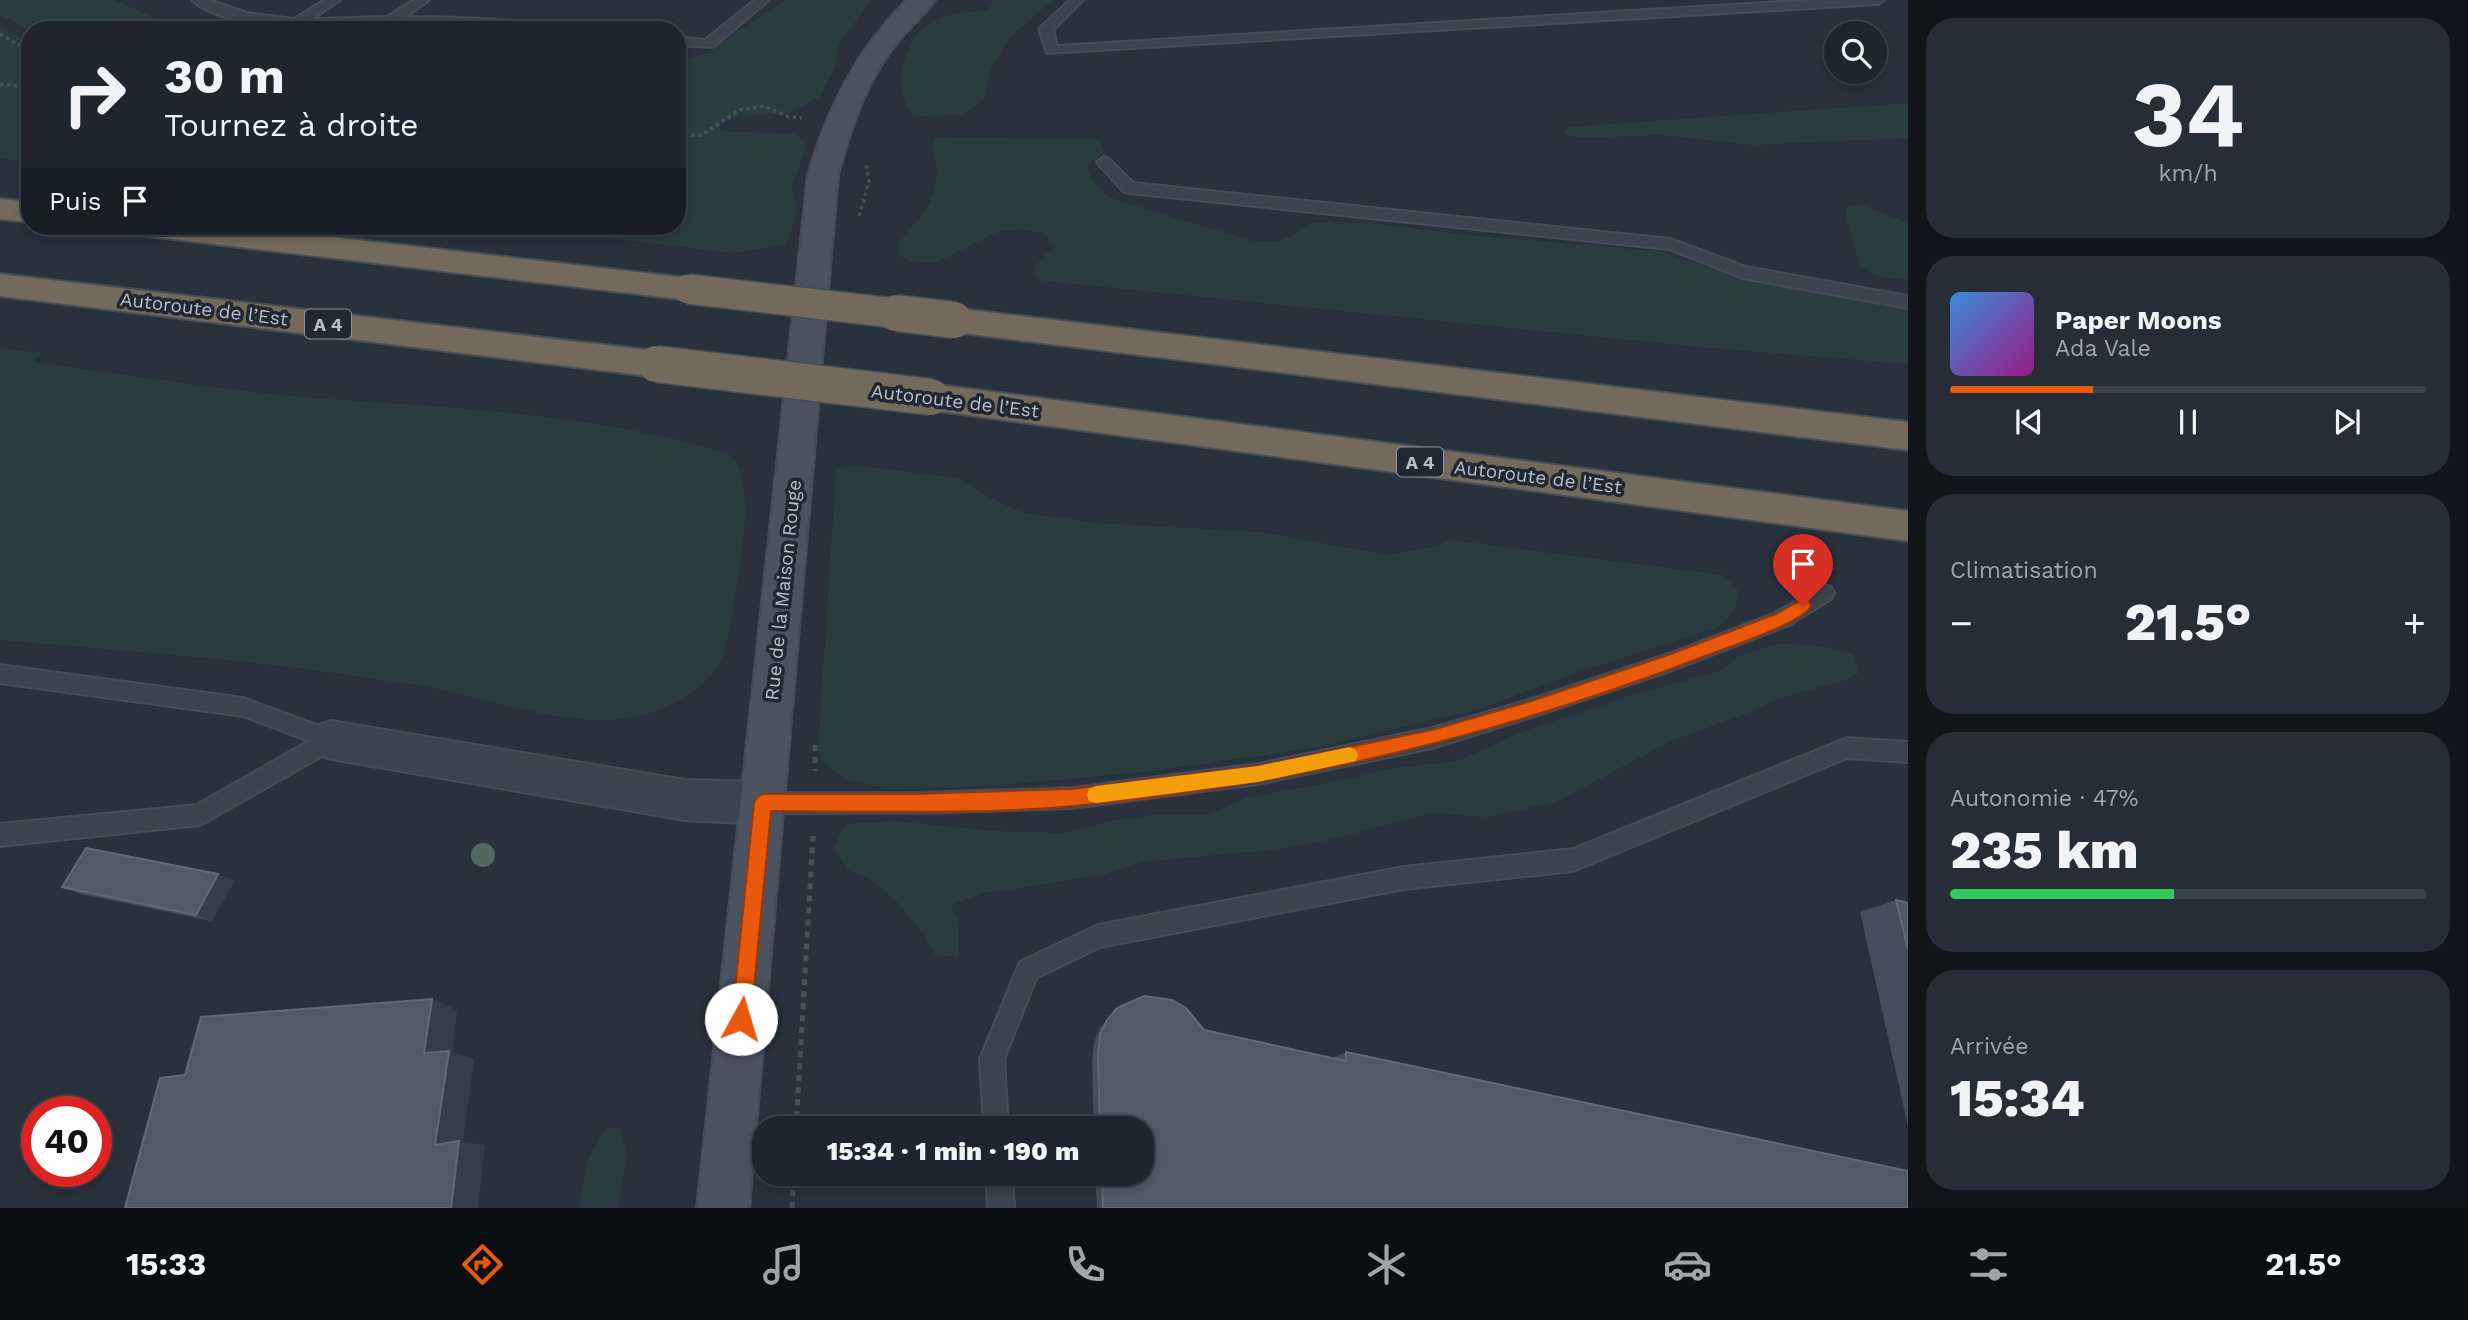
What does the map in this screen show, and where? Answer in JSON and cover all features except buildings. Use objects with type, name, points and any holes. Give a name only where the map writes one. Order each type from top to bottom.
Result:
[{"type":"highway","points":[[0,209],[21,211]]},
{"type":"highway","points":[[224,235],[1908,436]]},
{"type":"highway","name":"Autoroute de l’Est","points":[[0,285],[931,397],[1908,526]]},
{"type":"street","name":"Rue de la Maison Rouge","points":[[723,1208],[823,175],[838,119],[853,86],[887,36],[922,0]]},
{"type":"street","points":[[331,740],[661,797],[763,803]]},
{"type":"lane","points":[[198,0],[225,14],[257,21]]},
{"type":"lane","points":[[300,21],[334,0]]},
{"type":"lane","points":[[390,20],[423,0]]},
{"type":"lane","points":[[686,42],[708,44],[763,0]]},
{"type":"lane","points":[[1077,0],[1046,29],[1052,50],[1878,0]]},
{"type":"lane","points":[[359,21],[456,21]]},
{"type":"lane","points":[[1104,162],[1129,188],[1671,244],[1743,272],[1908,302]]},
{"type":"lane","points":[[763,803],[1072,798],[1258,774],[1419,741],[1532,708],[1673,661],[1782,619],[1824,593]]},
{"type":"lane","points":[[0,674],[243,707],[331,740]]},
{"type":"lane","points":[[0,835],[200,815],[331,740]]},
{"type":"lane","points":[[995,1116],[992,1059],[1028,970],[1098,936],[1404,878],[1573,860],[1847,748],[1908,752]]},
{"type":"lane","points":[[1000,1186],[1001,1208]]},
{"type":"path","points":[[0,34],[21,46]]},
{"type":"path","points":[[0,84],[21,87]]},
{"type":"path","points":[[686,136],[702,135],[739,110],[764,106],[789,117]]},
{"type":"path","points":[[797,1116],[815,803],[816,739]]},
{"type":"path","points":[[792,1208],[793,1186]]},
{"type":"shaded area","points":[[0,0],[114,0],[158,21],[21,21],[21,26],[0,15]]},
{"type":"shaded area","points":[[784,0],[871,0],[839,44],[835,67],[820,97],[787,114],[737,116],[720,125],[721,131],[794,134],[805,141],[806,148],[791,188],[797,209],[786,244],[733,253],[582,235],[686,235],[686,59],[709,52]]},
{"type":"shaded area","points":[[994,0],[1053,0],[1010,37],[991,67],[984,98],[976,106],[960,115],[915,116],[907,106],[902,81],[903,67],[913,42],[921,31],[936,19],[989,9]]},
{"type":"shaded area","points":[[0,27],[21,38],[21,161],[0,158]]},
{"type":"shaded area","points":[[1908,103],[1908,138],[1753,145],[1660,135],[1581,138],[1564,134],[1567,127]]},
{"type":"shaded area","points":[[935,137],[1099,139],[1104,151],[1087,165],[1098,188],[1108,195],[1119,201],[1253,241],[1278,241],[1308,224],[1319,222],[1371,223],[1478,236],[1658,251],[1749,281],[1908,310],[1908,364],[1700,347],[1044,281],[1035,277],[1034,266],[1056,246],[1043,233],[1022,230],[999,231],[935,263],[913,262],[899,256],[899,242],[919,219],[932,198],[937,175],[932,144]]},
{"type":"shaded area","points":[[1862,205],[1908,223],[1908,279],[1881,277],[1859,263],[1849,227],[1847,206]]},
{"type":"shaded area","points":[[0,348],[42,353],[34,362],[236,390],[571,420],[677,440],[729,454],[737,463],[741,476],[745,524],[732,619],[721,659],[704,682],[672,704],[630,718],[602,720],[542,713],[427,687],[327,672],[0,640]]},
{"type":"shaded area","points":[[854,465],[959,478],[996,501],[1024,513],[1096,523],[1260,532],[1387,555],[1436,546],[1451,540],[1723,575],[1738,590],[1738,597],[1733,612],[1716,628],[1575,673],[1479,709],[1314,748],[1153,771],[1003,785],[889,789],[849,781],[829,768],[818,752],[836,470]]},
{"type":"shaded area","points":[[1777,644],[1845,651],[1854,655],[1859,673],[1843,681],[1779,698],[1750,712],[1671,741],[1556,802],[1487,817],[1430,813],[1329,840],[1270,850],[1143,862],[1104,875],[984,893],[951,905],[959,924],[959,957],[935,955],[923,933],[897,902],[872,880],[848,870],[834,847],[845,824],[893,821],[993,831],[1065,833],[1111,821],[1152,815],[1207,815],[1246,798],[1354,778],[1386,769],[1458,761],[1519,733],[1635,694],[1721,671],[1739,656]]},
{"type":"shaded area","points":[[606,1128],[620,1128],[627,1153],[618,1208],[579,1208],[587,1160]]},
{"type":"slow traffic","points":[[1096,795],[1258,774],[1350,755]]},
{"type":"route","points":[[741,1019],[763,803],[915,803],[1072,798],[1258,774],[1432,738],[1532,708],[1673,661],[1782,619],[1803,606]]}]
